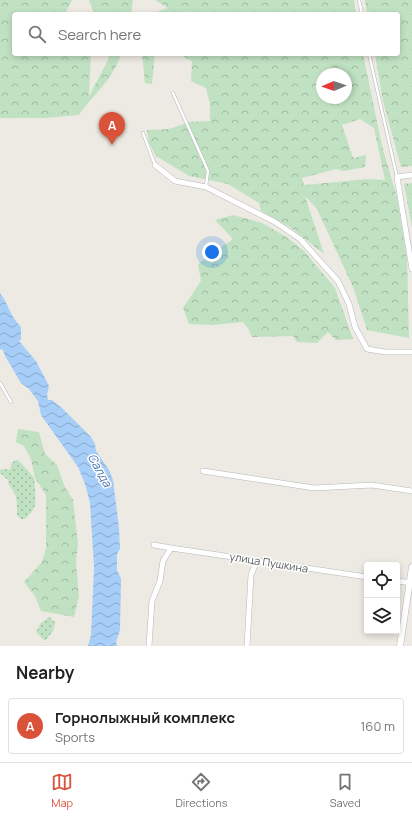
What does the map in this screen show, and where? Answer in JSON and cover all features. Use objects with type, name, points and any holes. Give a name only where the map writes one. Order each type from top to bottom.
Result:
[{"type":"street","points":[[155,165],[175,181],[206,187],[275,222],[300,239],[338,282],[349,304],[355,327],[367,349],[386,352],[412,352]]},
{"type":"street","points":[[412,175],[397,177],[412,269]]},
{"type":"street","points":[[203,471],[314,488],[372,485],[412,491]]},
{"type":"street","name":"улица Пушкина","points":[[154,545],[364,577]]},
{"type":"street","points":[[149,646],[152,601],[160,581],[163,561],[171,548]]},
{"type":"street","points":[[247,646],[251,575],[257,560]]},
{"type":"street","points":[[400,646],[411,583],[412,567]]},
{"type":"street","points":[[400,581],[411,583]]},
{"type":"lane","points":[[359,0],[362,12]]},
{"type":"lane","points":[[369,56],[397,177]]},
{"type":"lane","points":[[173,93],[208,171],[206,187]]},
{"type":"lane","points":[[143,133],[155,165]]},
{"type":"lane","points":[[0,383],[11,402]]},
{"type":"green space","points":[[0,0],[72,0],[66,12],[12,12],[12,56],[91,56],[89,96],[109,58],[108,56],[120,56],[113,72],[79,115],[46,118],[0,118]]},
{"type":"green space","points":[[89,0],[133,0],[131,12],[93,12]]},
{"type":"green space","points":[[155,0],[354,0],[356,12],[157,12],[168,8]]},
{"type":"green space","points":[[365,0],[412,0],[412,166],[401,167],[383,101],[375,56],[400,56],[400,12],[367,12]]},
{"type":"green space","points":[[142,56],[155,56],[152,84],[145,83]]},
{"type":"green space","points":[[182,56],[363,56],[382,146],[397,197],[407,259],[409,338],[367,330],[353,287],[317,209],[305,196],[324,254],[290,227],[261,211],[259,203],[228,184],[189,176],[156,156],[149,143],[147,130],[169,129],[190,122],[210,121],[210,103],[206,88],[191,81],[192,61]],"holes":[[[360,119],[374,128],[385,180],[368,179],[304,185],[302,178],[336,169],[344,171],[365,167],[366,155],[353,158],[342,125]]]},
{"type":"green space","points":[[412,183],[412,228],[404,184]]},
{"type":"green space","points":[[233,215],[262,223],[285,236],[304,251],[335,288],[353,339],[336,340],[328,332],[317,343],[297,342],[293,336],[252,337],[248,328],[243,322],[212,325],[189,324],[183,308],[201,281],[198,264],[233,239],[215,220]]},
{"type":"green space","points":[[18,429],[39,432],[45,454],[57,465],[64,485],[73,500],[78,544],[76,562],[79,596],[74,617],[41,611],[35,596],[24,582],[42,562],[46,548],[46,495],[35,478],[31,459],[24,446],[16,442]]},
{"type":"green space","points":[[17,460],[34,478],[35,506],[25,519],[21,519],[17,515],[17,502],[15,495],[8,484],[9,481],[0,473],[0,470],[10,470],[12,462]]},
{"type":"green space","points":[[49,617],[55,622],[53,631],[45,641],[36,632],[41,623]]},
{"type":"water","name":"Салда","points":[[0,293],[14,319],[21,327],[21,340],[19,341],[36,361],[49,386],[47,394],[48,400],[52,400],[63,409],[91,437],[95,444],[96,451],[109,470],[113,480],[120,549],[117,554],[117,570],[121,579],[120,630],[116,642],[117,646],[88,646],[91,635],[94,567],[90,503],[85,484],[78,467],[41,415],[38,401],[29,389],[21,383],[3,350],[0,349]]},
{"type":"place","name":"Горнолыжный комплекс","points":[[112,145]]}]
